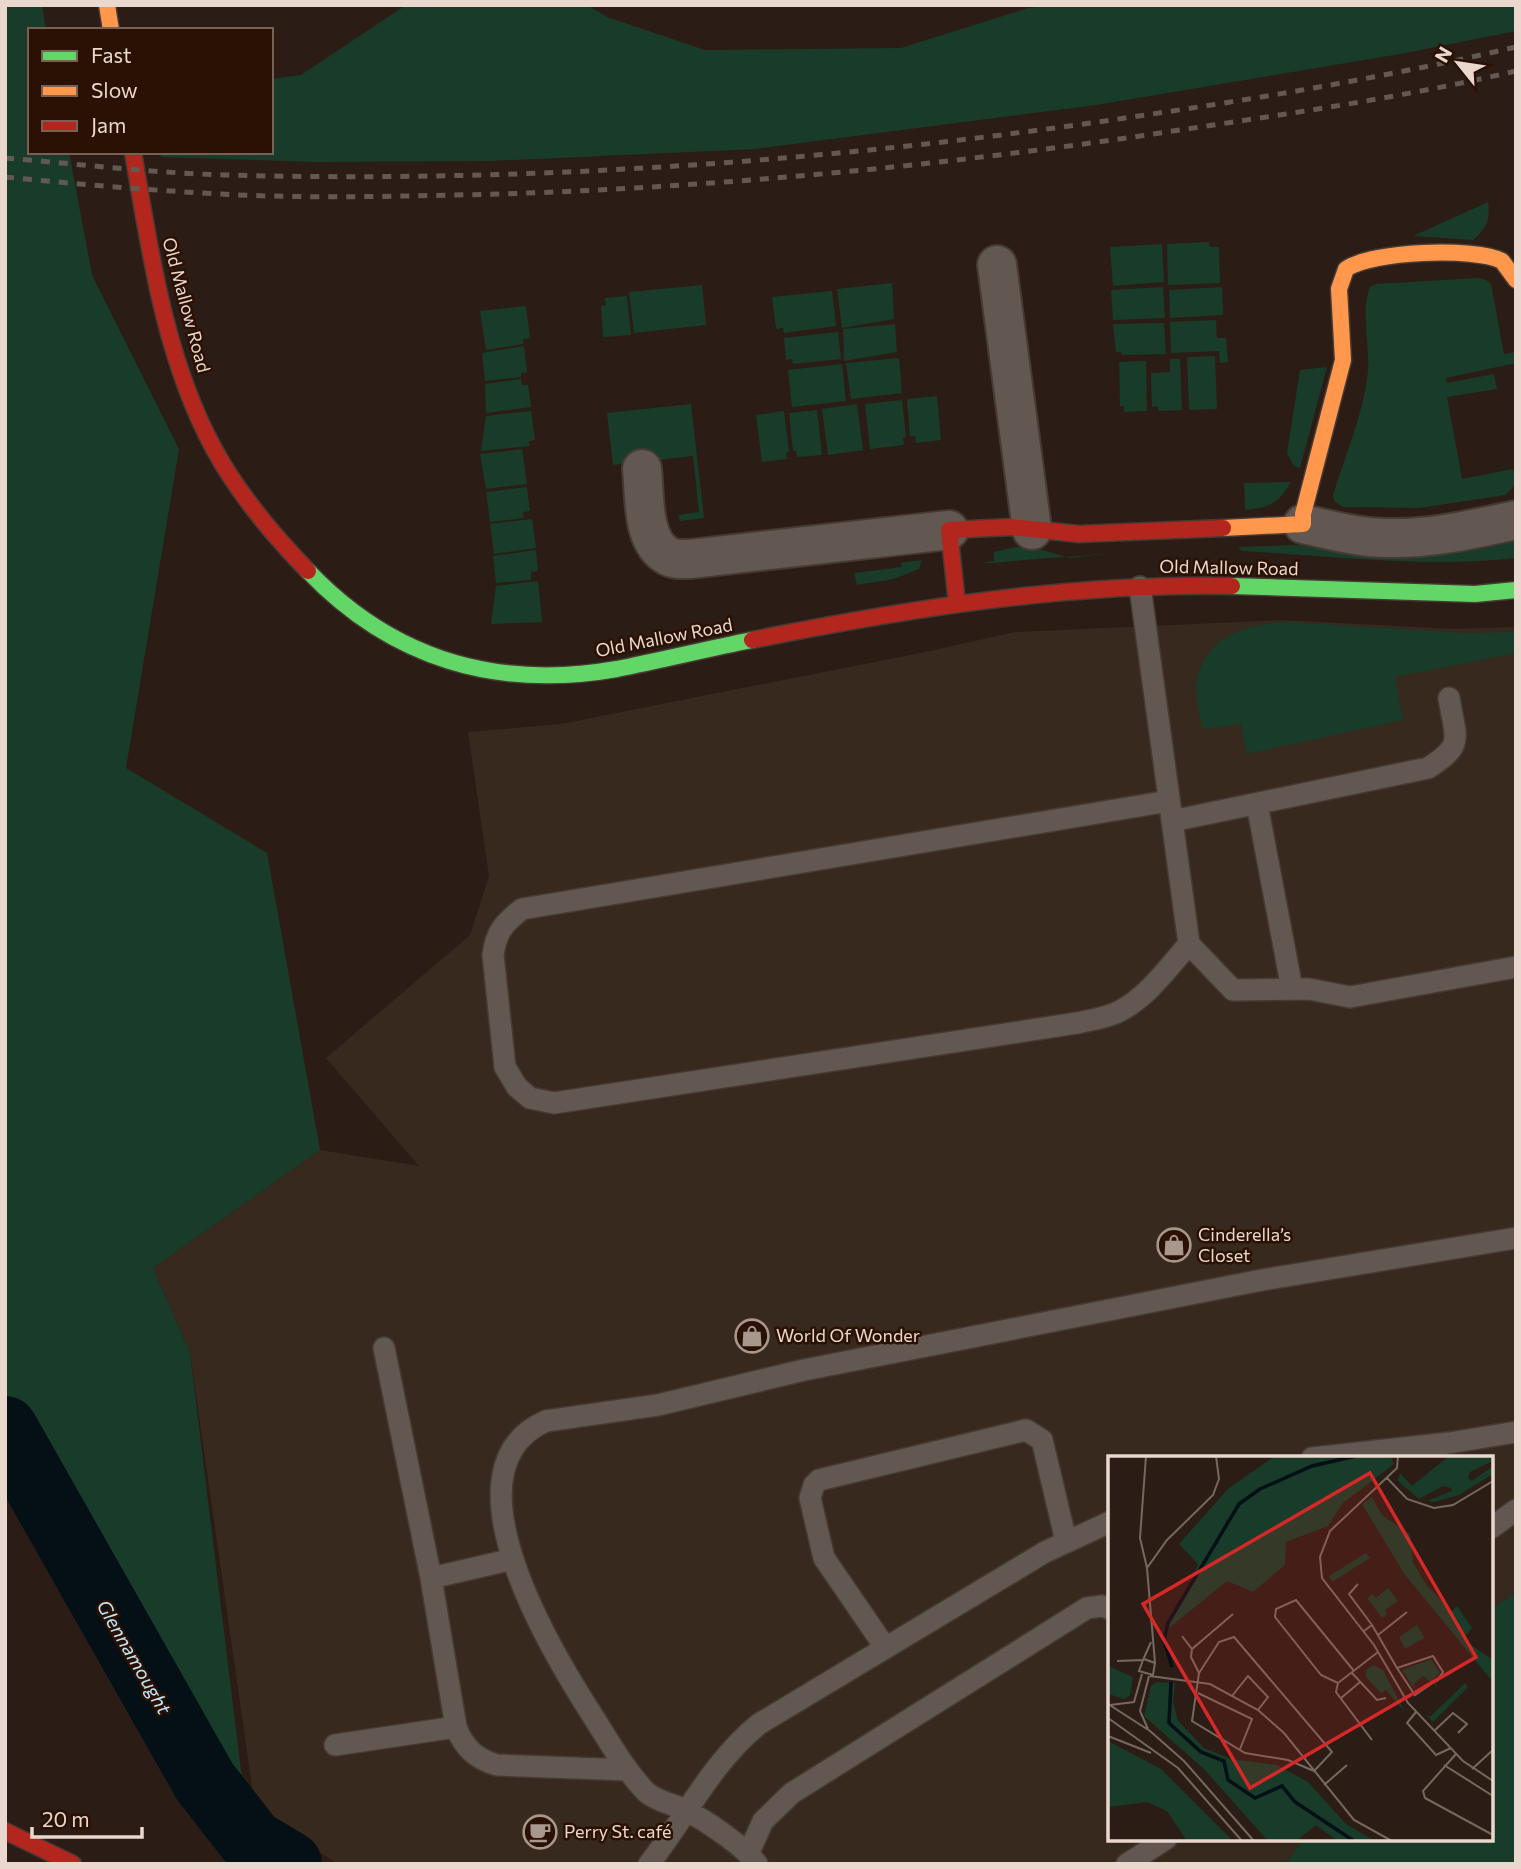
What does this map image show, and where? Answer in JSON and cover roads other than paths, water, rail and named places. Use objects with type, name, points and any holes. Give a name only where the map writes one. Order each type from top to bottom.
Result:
[{"type":"street","points":[[107,5],[111,28]]},
{"type":"street","name":"Old Mallow Road","points":[[133,154],[154,271],[168,325],[183,374],[218,456],[260,516],[307,573],[341,605],[399,641],[446,661],[480,671],[504,674],[569,674],[615,669],[957,603],[1081,590],[1140,587],[1281,587],[1475,594],[1516,590]]},
{"type":"street","points":[[1303,524],[1303,514],[1343,359],[1339,289],[1346,270],[1358,262],[1377,256],[1479,253],[1500,259],[1511,269],[1516,280]]},
{"type":"street","points":[[997,265],[1032,530]]},
{"type":"street","points":[[642,469],[648,526],[653,540],[661,551],[674,558],[690,559],[949,530],[1003,527],[1079,534],[1303,524],[1354,535],[1388,538],[1455,532],[1516,520]]},
{"type":"street","points":[[949,530],[957,603]]},
{"type":"street","points":[[5,1831],[73,1864]]},
{"type":"lane","points":[[1140,587],[1189,944],[1233,990],[1309,989],[1350,997],[1516,967]]},
{"type":"lane","points":[[1189,944],[1154,984],[1132,1003],[1110,1015],[1077,1023],[554,1103],[530,1098],[517,1087],[505,1068],[494,946],[495,938],[504,923],[522,909],[1170,811],[1256,804],[1428,768],[1452,750],[1456,742],[1449,698]]},
{"type":"lane","points":[[1256,804],[1292,989]]},
{"type":"lane","points":[[1108,1608],[1102,1605],[1087,1608],[792,1793],[764,1821],[753,1858],[686,1810],[649,1795],[628,1770],[555,1654],[513,1559],[502,1510],[504,1469],[517,1440],[530,1428],[546,1421],[657,1405],[804,1370],[1262,1280],[1516,1238]]},
{"type":"lane","points":[[384,1348],[431,1578],[456,1727],[461,1741],[482,1761],[497,1765],[628,1770]]},
{"type":"lane","points":[[885,1647],[824,1558],[810,1498],[811,1491],[819,1480],[1026,1430],[1042,1440],[1066,1541]]},
{"type":"lane","points":[[1330,1456],[1449,1443],[1516,1432]]},
{"type":"lane","points":[[1493,1527],[1516,1510]]},
{"type":"lane","points":[[649,1864],[721,1760],[738,1741],[780,1711],[885,1647],[1066,1541],[1108,1523]]},
{"type":"lane","points":[[431,1578],[513,1559]]},
{"type":"lane","points":[[335,1745],[456,1727]]},
{"type":"lane","points":[[1126,1864],[1163,1841]]},
{"type":"waterway","name":"Glennamought","points":[[5,1429],[205,1782],[252,1842],[289,1864]]},
{"type":"railway","points":[[5,158],[199,174],[339,177],[452,176],[677,166],[902,147],[1125,118],[1321,87],[1516,47]]},
{"type":"railway","points":[[5,177],[253,196],[324,197],[581,191],[741,181],[981,157],[1140,136],[1375,99],[1516,71]]},
{"type":"place","name":"Cinderella’s Closet","points":[[1174,1245]]},
{"type":"place","name":"World Of Wonder","points":[[752,1336]]},
{"type":"place","name":"Perry St. café","points":[[540,1832]]}]
